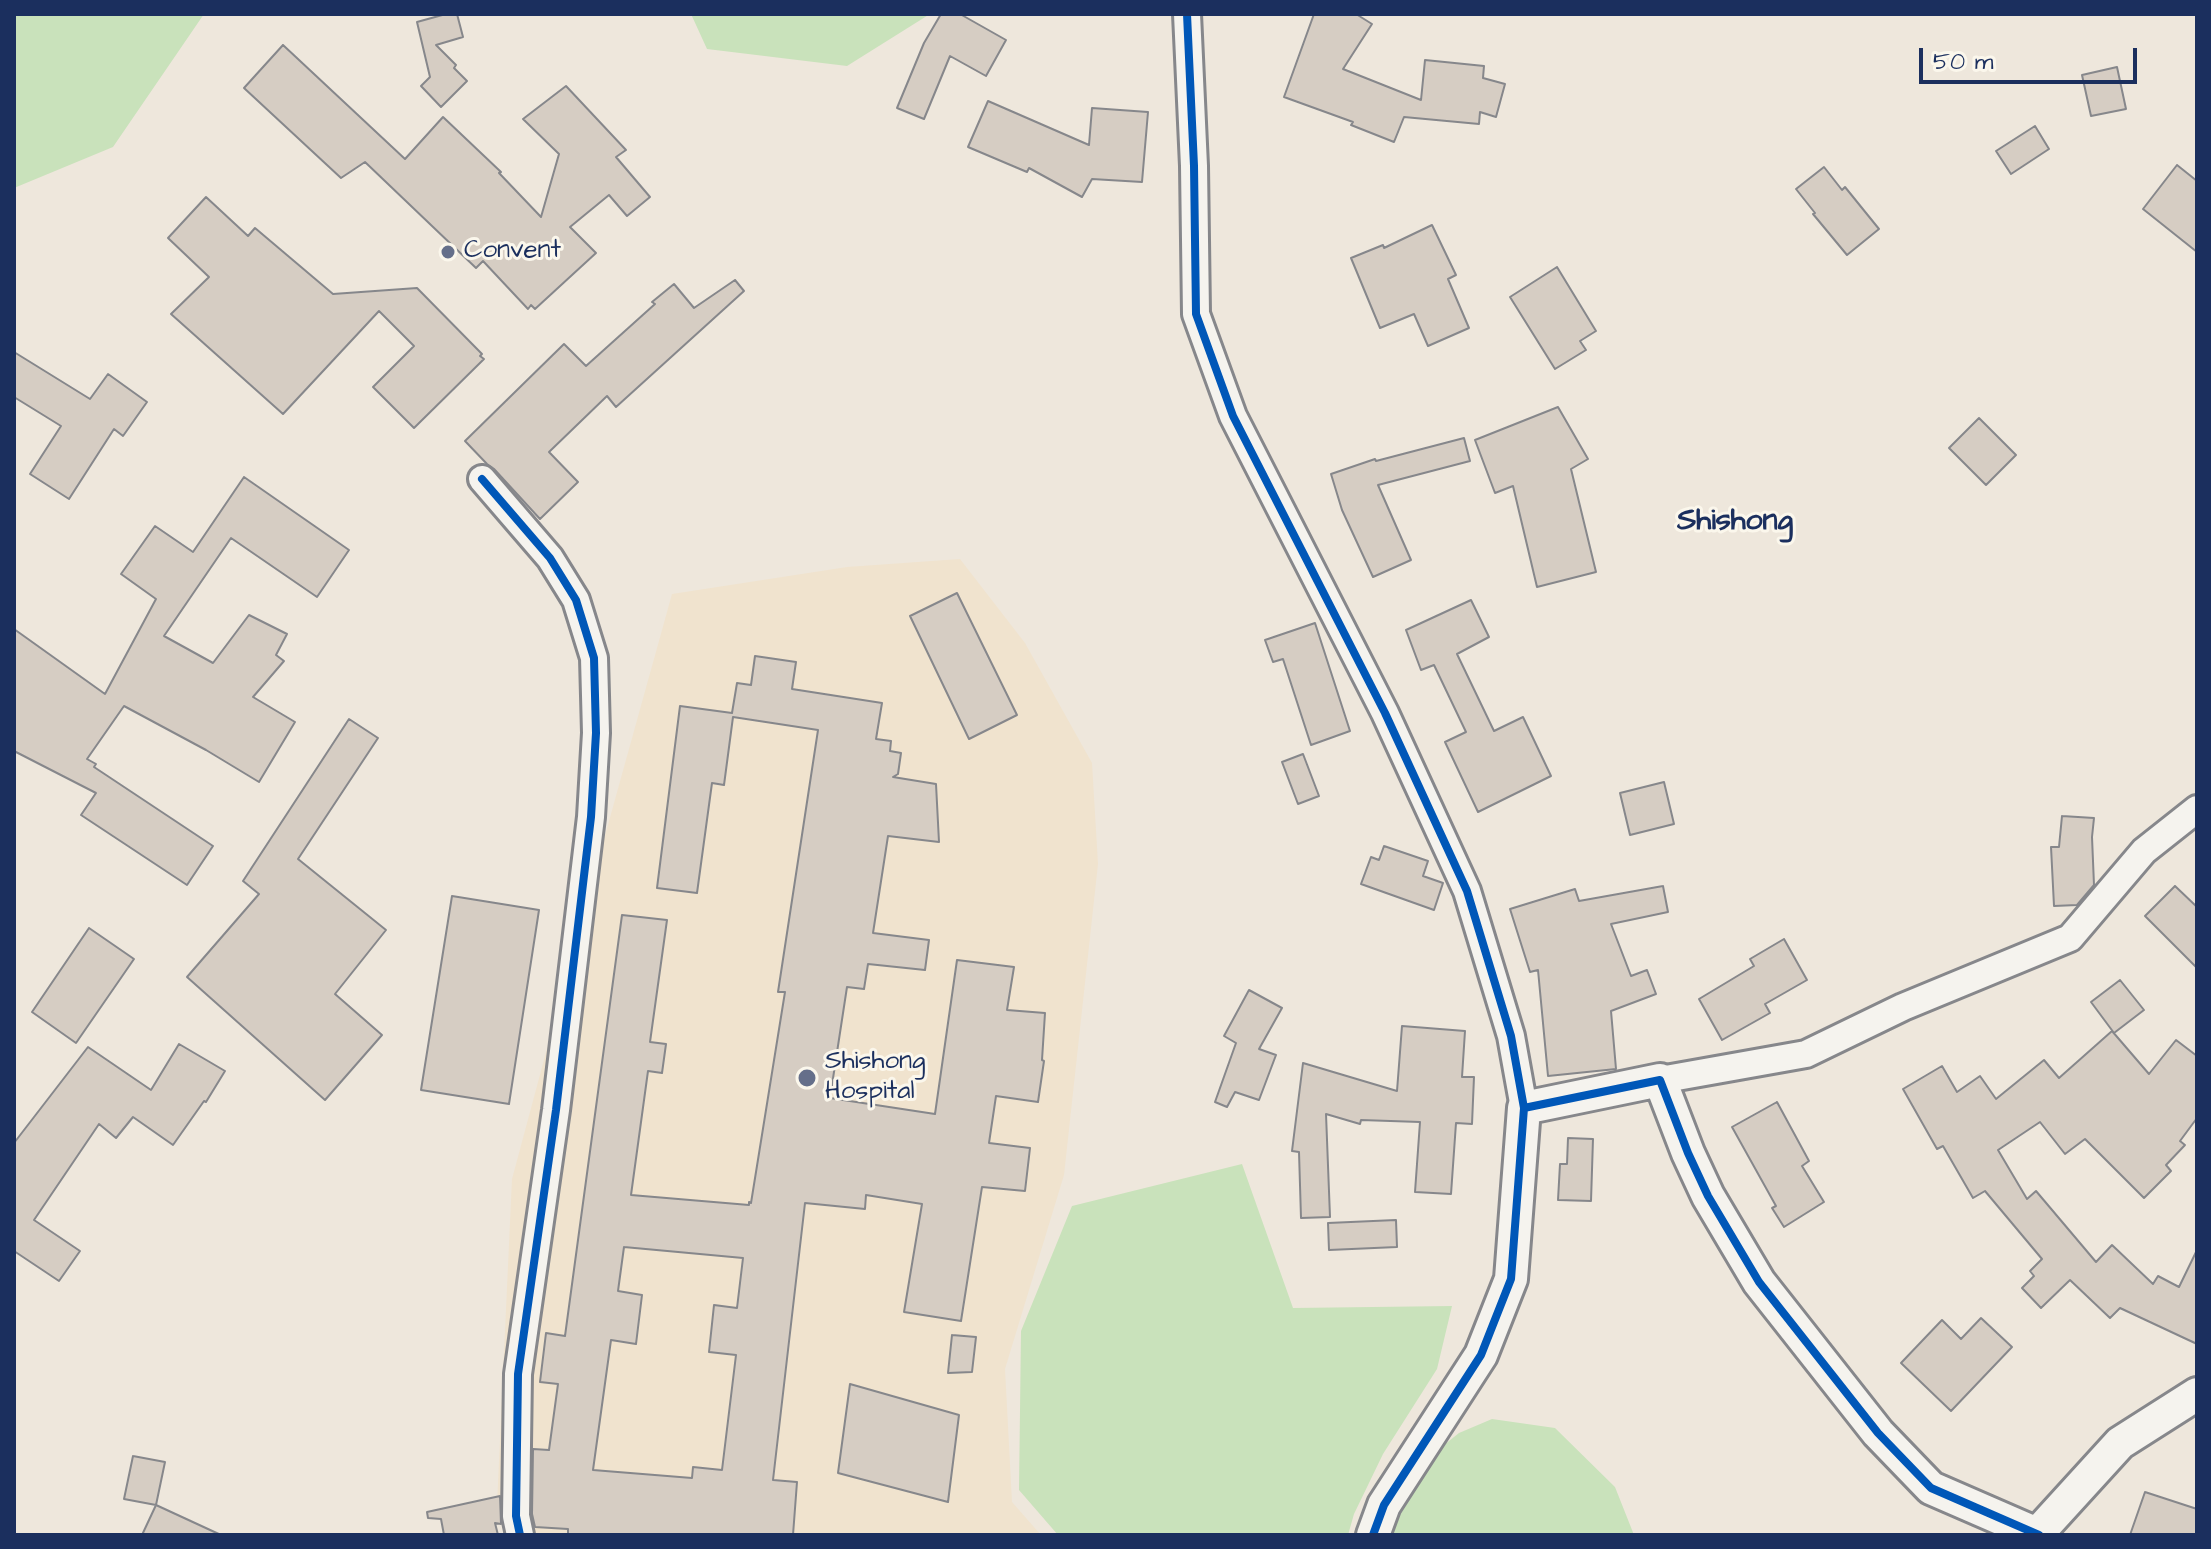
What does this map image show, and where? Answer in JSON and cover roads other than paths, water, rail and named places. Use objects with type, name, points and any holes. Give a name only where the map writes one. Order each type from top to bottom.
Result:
[{"type":"street","points":[[1187,14],[1194,166],[1196,314],[1233,416],[1385,713],[1467,891],[1511,1036],[1524,1108],[1511,1279],[1481,1355],[1384,1505],[1373,1535]]},
{"type":"street","points":[[482,479],[550,558],[576,600],[594,658],[596,733],[591,817],[556,1110],[518,1374],[516,1516],[520,1535]]},
{"type":"street","points":[[1524,1108],[1806,1054],[1903,1007],[2070,938],[2144,851],[2197,809]]},
{"type":"street","points":[[1660,1080],[1708,1196],[1759,1282],[1878,1433],[1931,1488],[2038,1534],[2120,1443],[2197,1394]]},
{"type":"place","name":"Convent","points":[[448,252]]},
{"type":"place","name":"Shishong Hospital","points":[[807,1078]]},
{"type":"district","name":"Shishong","points":[[1735,523]]}]
